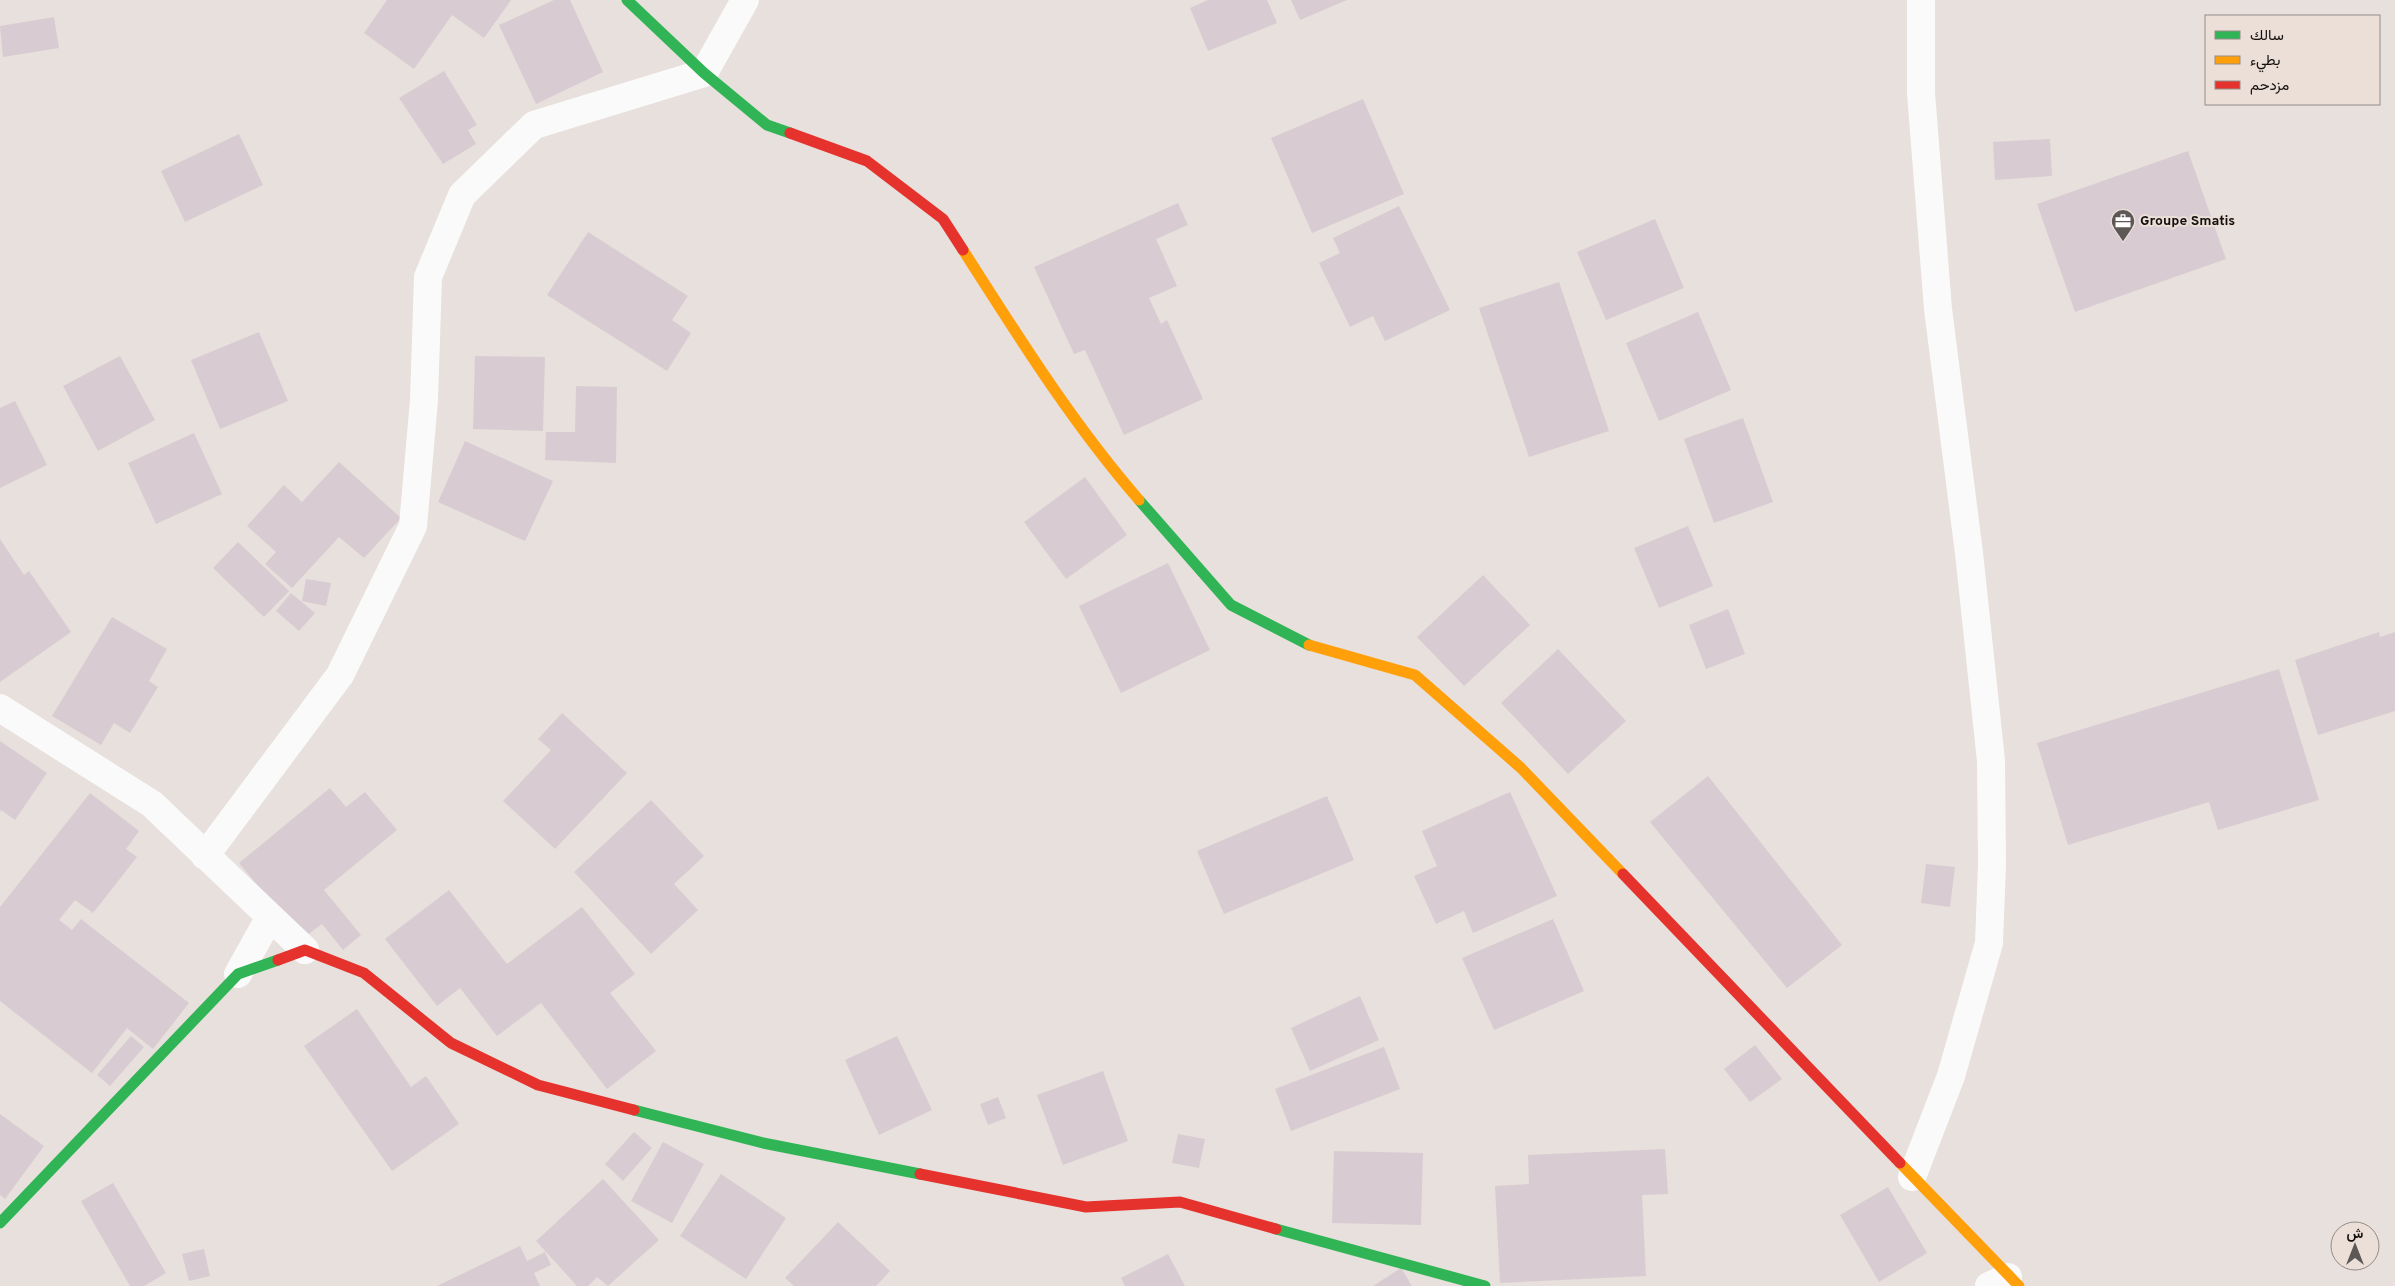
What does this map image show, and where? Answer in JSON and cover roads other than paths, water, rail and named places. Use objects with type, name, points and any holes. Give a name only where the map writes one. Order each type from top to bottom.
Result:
[{"type":"street","points":[[627,0],[704,73],[767,125],[867,161],[943,219],[1037,365],[1103,458],[1231,605],[1309,645],[1415,675],[1520,768],[1912,1177],[2005,1283]]},
{"type":"street","points":[[205,856],[340,675],[413,526],[424,400],[428,277],[462,195],[534,125],[704,73],[745,0]]},
{"type":"street","points":[[1912,1177],[1951,1076],[1989,943],[1992,864],[1991,761],[1969,553],[1938,309],[1921,93],[1921,0]]},
{"type":"street","points":[[0,708],[152,804],[304,950],[364,973],[451,1043],[538,1085],[763,1143],[1086,1207],[1180,1202],[1485,1286]]},
{"type":"street","points":[[0,1223],[238,974],[270,917]]},
{"type":"street","points":[[238,974],[304,950]]},
{"type":"place","name":"Groupe Smatis","points":[[2123,242]]}]
